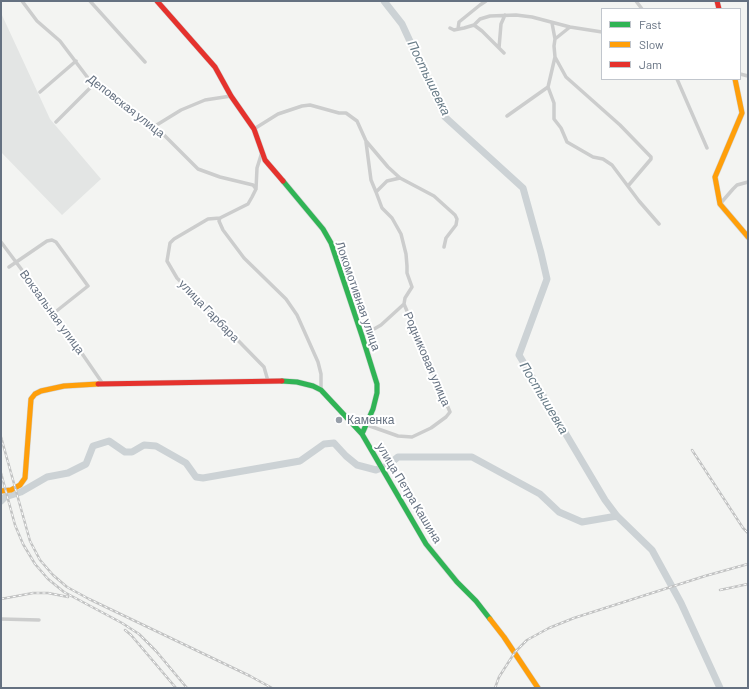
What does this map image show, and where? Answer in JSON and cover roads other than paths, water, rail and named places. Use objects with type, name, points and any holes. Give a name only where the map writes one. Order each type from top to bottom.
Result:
[{"type":"main road","name":"Локомотивная улица","points":[[157,1],[198,49],[216,67],[231,96],[254,129],[265,160],[323,229],[331,243],[377,384],[377,393],[373,409],[362,434]]},
{"type":"main road","points":[[735,80],[742,113],[715,177],[720,204],[748,237]]},
{"type":"main road","name":"улица Петра Кашина","points":[[1,491],[11,490],[20,485],[25,478],[31,399],[35,394],[41,391],[64,386],[103,384],[268,381],[306,383],[321,390],[362,434],[426,544],[457,582],[476,601],[504,637],[538,688]]},
{"type":"street","name":"Деповская улица","points":[[22,1],[38,21],[60,41],[94,84],[108,90],[121,102],[155,126],[198,169],[220,177],[253,185],[256,189]]},
{"type":"street","points":[[90,1],[145,62]]},
{"type":"street","points":[[458,29],[459,22],[486,1]]},
{"type":"street","points":[[450,28],[458,29],[474,25],[480,19],[490,16],[505,15],[532,17],[570,27],[601,32]]},
{"type":"street","points":[[499,48],[501,24],[505,15]]},
{"type":"street","points":[[552,23],[555,39],[555,57],[548,87],[554,103],[554,119],[561,128],[567,142],[592,157],[603,160],[612,165],[639,202],[660,224]]},
{"type":"street","points":[[474,25],[504,53]]},
{"type":"street","points":[[555,39],[570,27]]},
{"type":"street","points":[[595,30],[601,27]]},
{"type":"street","points":[[555,57],[566,77],[620,126],[651,157],[651,159],[628,186]]},
{"type":"street","points":[[40,92],[76,62]]},
{"type":"street","points":[[676,80],[707,148]]},
{"type":"street","points":[[56,122],[94,84]]},
{"type":"street","points":[[507,116],[548,87]]},
{"type":"street","points":[[155,126],[181,110],[205,100],[231,96]]},
{"type":"street","points":[[254,129],[278,114],[302,106],[310,105],[339,113],[346,113],[357,121],[366,141],[388,167],[400,178],[434,196],[455,215],[457,219],[456,225],[446,238],[444,247]]},
{"type":"street","name":"Родниковая улица","points":[[366,141],[371,180],[382,208],[392,218],[401,234],[406,254],[407,273],[412,287],[405,298],[404,304],[450,412],[446,417],[431,428],[412,437],[398,436],[367,425]]},
{"type":"street","points":[[262,152],[257,168],[256,189],[248,204],[220,218],[219,221],[223,230],[244,258],[286,300],[297,315],[318,362],[321,374],[321,390]]},
{"type":"street","points":[[376,192],[387,181],[400,178]]},
{"type":"street","points":[[720,204],[732,189],[738,185],[748,182]]},
{"type":"street","name":"улица Гарбара","points":[[220,218],[208,219],[174,239],[170,243],[168,261],[177,278],[264,367],[268,381]]},
{"type":"street","points":[[9,267],[47,241],[52,240],[56,242],[88,286],[54,313]]},
{"type":"street","name":"Вокзальная улица","points":[[1,242],[54,313],[103,384]]},
{"type":"street","points":[[362,336],[381,325],[404,304]]},
{"type":"street","points":[[1,619],[39,620]]},
{"type":"waterway","name":"Постышевка","points":[[384,1],[402,24],[445,117],[523,188],[547,279],[519,355],[605,500],[617,516],[652,550],[681,603],[720,688]]},
{"type":"waterway","name":"Каменка","points":[[1,501],[5,497],[21,492],[47,477],[68,473],[86,464],[93,446],[109,441],[125,452],[132,452],[144,445],[156,446],[186,463],[196,477],[203,478],[300,461],[324,444],[334,443],[357,465],[376,470],[387,466],[398,457],[472,457],[540,494],[559,512],[582,522],[617,516]]},
{"type":"railway","points":[[1,437],[30,541],[40,560],[53,575],[67,587],[89,599],[272,688]]},
{"type":"railway","points":[[692,450],[743,528],[748,533]]},
{"type":"railway","points":[[1,473],[15,525],[23,544],[35,564],[48,579],[64,592],[122,623],[139,634],[156,651],[187,688]]},
{"type":"railway","points":[[495,688],[499,677],[515,652],[527,640],[549,628],[574,618],[705,576],[748,564]]},
{"type":"railway","points":[[720,590],[748,584]]},
{"type":"railway","points":[[1,599],[33,593],[48,593],[68,597]]},
{"type":"railway","points":[[125,630],[131,635],[176,688]]},
{"type":"place","name":"Каменка","points":[[339,420]]}]
